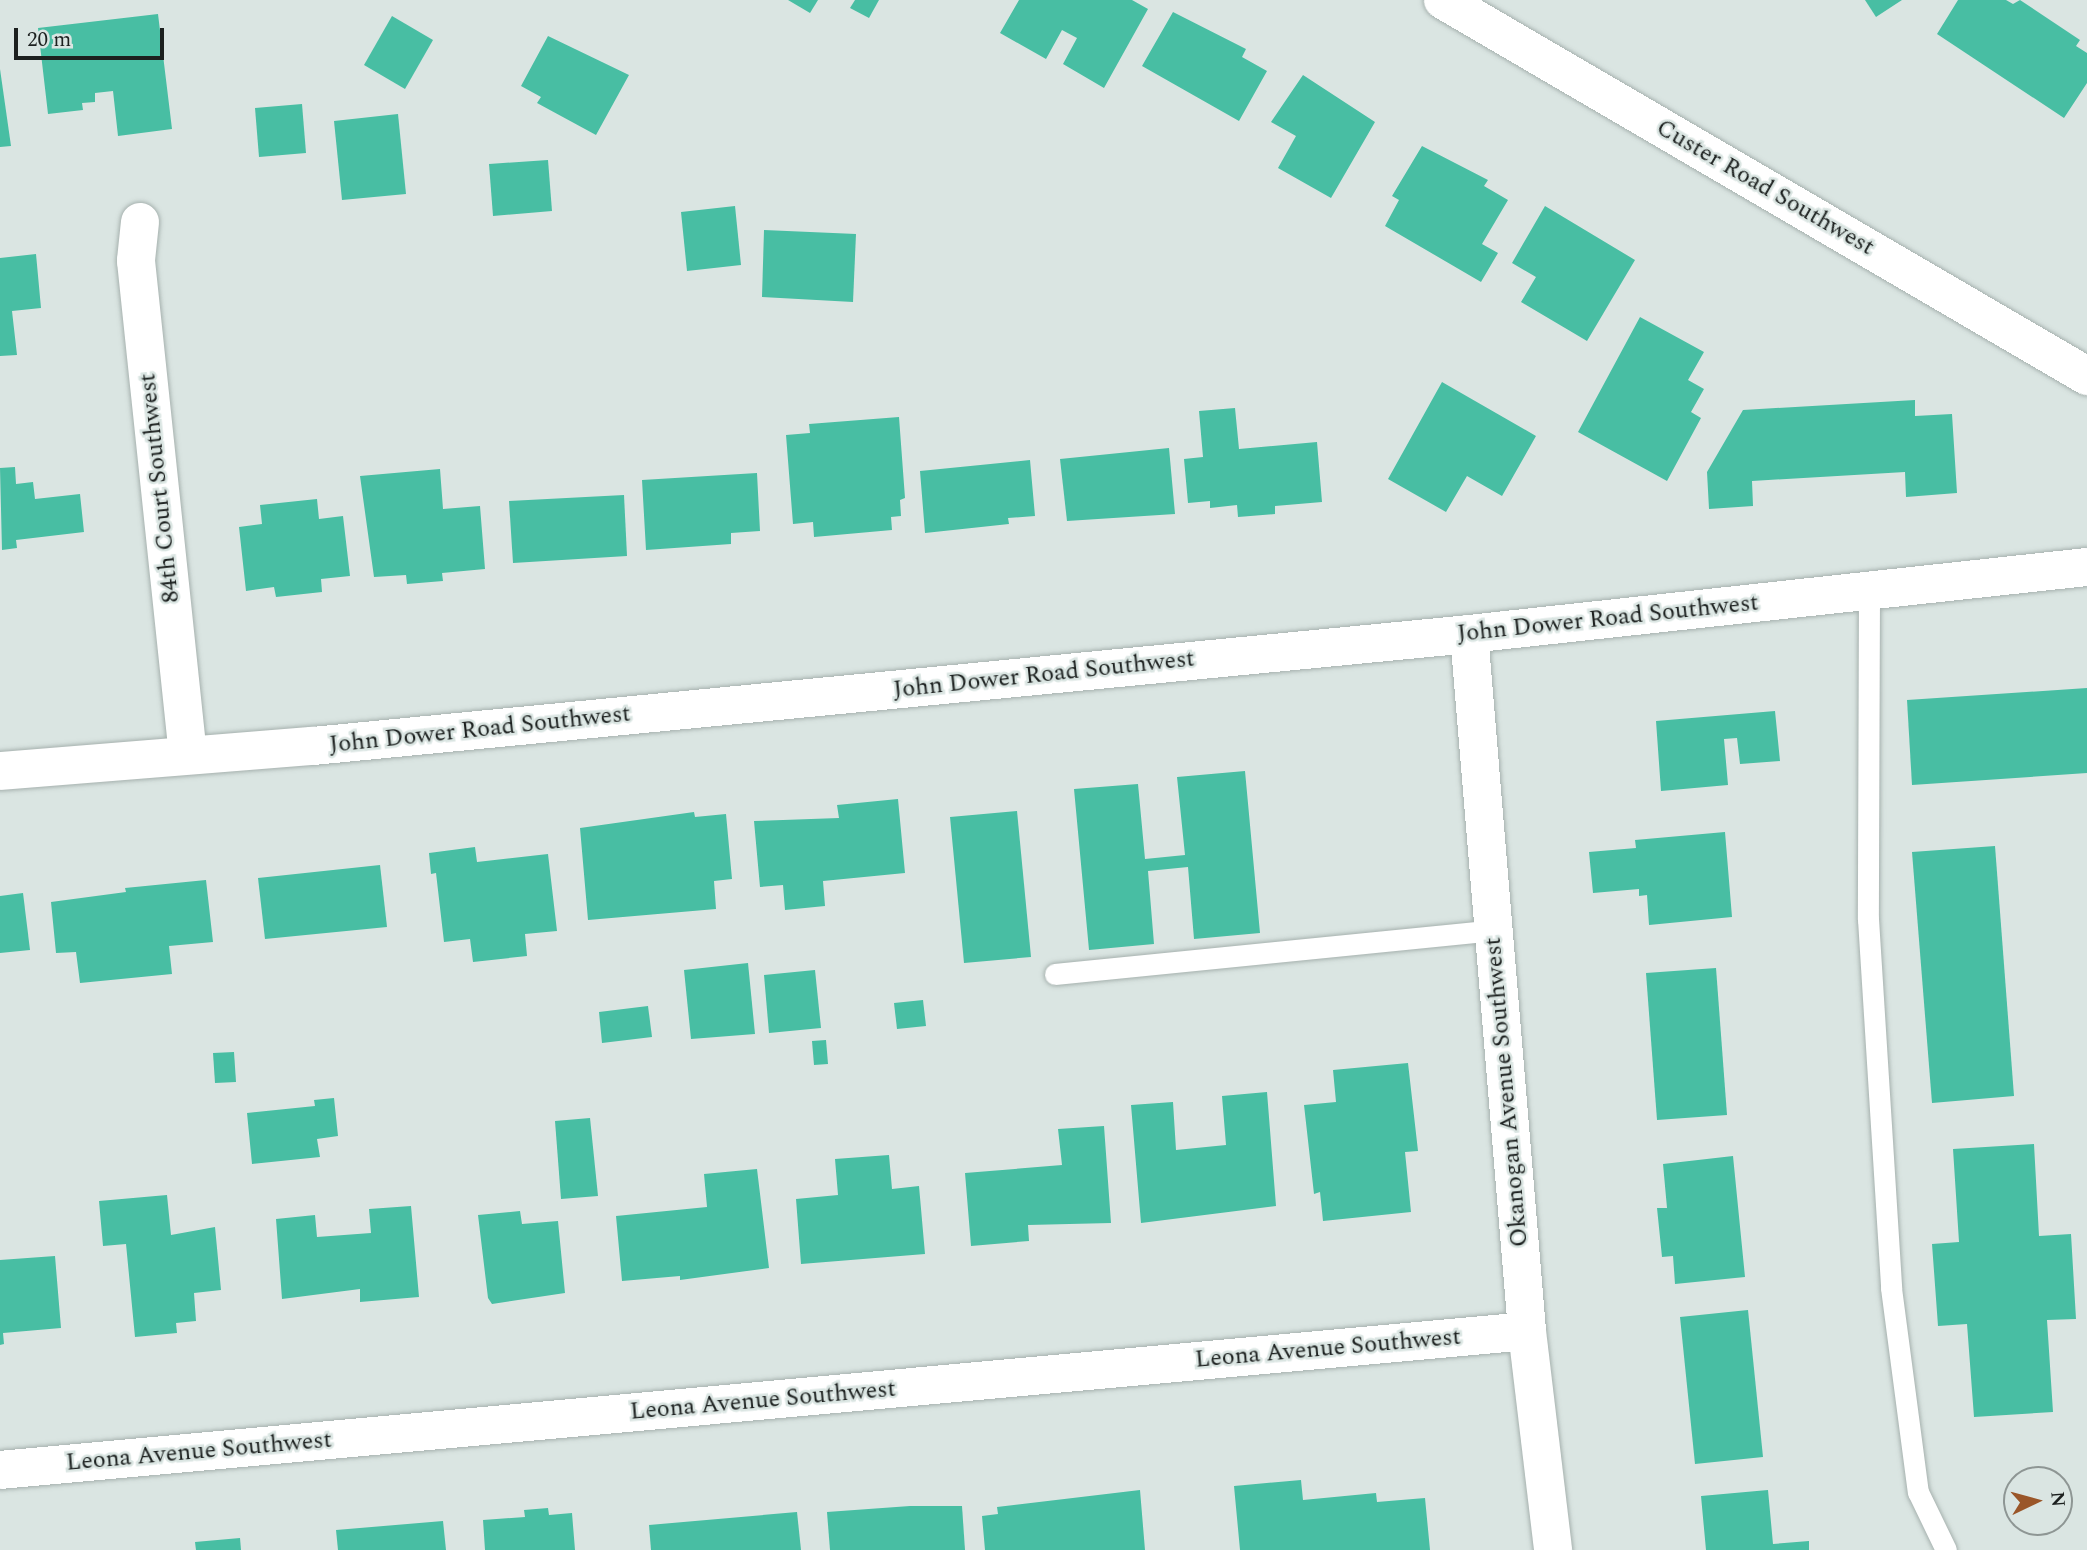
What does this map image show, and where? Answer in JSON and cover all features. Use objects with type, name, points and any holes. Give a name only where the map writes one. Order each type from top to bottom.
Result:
[{"type":"street","name":"Custer Road Southwest","points":[[1443,0],[2087,376]]},
{"type":"street","name":"84th Court Southwest","points":[[140,222],[136,261],[188,754]]},
{"type":"street","name":"John Dower Road Southwest","points":[[0,771],[1469,634],[2087,567]]},
{"type":"street","name":"Okanogan Avenue Southwest","points":[[1469,634],[1527,1331],[1553,1550]]},
{"type":"street","name":"Leona Avenue Southwest","points":[[0,1470],[1527,1331]]},
{"type":"lane","points":[[1869,592],[1868,919],[1891,1288],[1918,1492],[1946,1550]]},
{"type":"lane","points":[[1055,974],[1493,930]]},
{"type":"building","points":[[788,0],[818,0],[810,13]]},
{"type":"building","points":[[855,0],[879,0],[869,18],[850,8]]},
{"type":"building","points":[[1019,0],[1132,0],[1148,9],[1104,88],[1063,64],[1077,38],[1062,30],[1046,59],[1000,33]]},
{"type":"building","points":[[1865,0],[1902,0],[1876,17]]},
{"type":"building","points":[[1958,0],[2006,0],[2013,4],[2020,0],[2080,40],[2076,46],[2087,53],[2087,83],[2064,118],[1937,34]]},
{"type":"building","points":[[1173,12],[1246,49],[1242,57],[1267,71],[1239,121],[1142,66]]},
{"type":"building","points":[[158,14],[172,129],[118,136],[113,91],[95,93],[95,102],[82,103],[83,110],[48,114],[38,28]]},
{"type":"building","points":[[392,16],[433,40],[405,89],[364,65]]},
{"type":"building","points":[[548,36],[629,75],[596,135],[537,103],[541,97],[521,86]]},
{"type":"building","points":[[0,69],[11,146],[0,147]]},
{"type":"building","points":[[1303,75],[1375,122],[1331,198],[1278,168],[1296,136],[1271,122]]},
{"type":"building","points":[[302,104],[306,153],[259,157],[255,108]]},
{"type":"building","points":[[398,114],[406,194],[342,200],[334,121]]},
{"type":"building","points":[[1422,146],[1488,180],[1484,186],[1508,200],[1482,244],[1498,253],[1481,282],[1385,226],[1399,200],[1392,196]]},
{"type":"building","points":[[548,160],[552,211],[493,216],[489,164]]},
{"type":"building","points":[[735,206],[741,265],[687,271],[681,212]]},
{"type":"building","points":[[1545,206],[1635,260],[1587,341],[1521,302],[1536,277],[1512,263]]},
{"type":"building","points":[[764,230],[856,234],[853,302],[762,297]]},
{"type":"building","points":[[36,254],[41,308],[12,311],[17,355],[0,356],[0,258]]},
{"type":"building","points":[[1640,317],[1704,352],[1688,380],[1704,389],[1691,412],[1701,418],[1667,481],[1578,432]]},
{"type":"building","points":[[1442,382],[1536,436],[1502,496],[1467,476],[1446,512],[1388,479]]},
{"type":"building","points":[[1915,400],[1915,416],[1952,414],[1957,493],[1906,497],[1905,472],[1752,481],[1753,506],[1709,509],[1707,472],[1743,410]]},
{"type":"building","points":[[1235,408],[1239,449],[1317,442],[1322,502],[1275,506],[1275,514],[1238,517],[1237,505],[1210,508],[1210,501],[1188,503],[1184,459],[1203,457],[1199,411]]},
{"type":"building","points":[[899,417],[905,498],[900,500],[901,516],[891,517],[892,530],[814,537],[813,522],[793,524],[786,435],[810,433],[809,424]]},
{"type":"building","points":[[1169,448],[1175,514],[1067,521],[1060,459]]},
{"type":"building","points":[[1030,460],[1035,516],[1008,518],[1009,524],[925,533],[920,471]]},
{"type":"building","points":[[15,467],[16,484],[33,482],[35,499],[80,494],[84,532],[16,540],[17,548],[2,550],[0,468]]},
{"type":"building","points":[[440,469],[443,509],[480,506],[485,569],[442,573],[443,581],[407,584],[406,575],[374,577],[360,476]]},
{"type":"building","points":[[757,473],[760,531],[731,533],[731,544],[646,550],[642,480]]},
{"type":"building","points":[[624,495],[627,556],[513,563],[509,501]]},
{"type":"building","points":[[317,499],[319,519],[343,516],[350,576],[321,579],[322,592],[276,597],[274,587],[246,591],[239,527],[262,524],[260,505]]},
{"type":"building","points":[[2087,688],[2087,773],[1912,785],[1907,700]]},
{"type":"building","points":[[1775,711],[1780,761],[1740,764],[1737,738],[1724,739],[1728,785],[1661,791],[1656,721]]},
{"type":"building","points":[[1245,771],[1260,933],[1194,939],[1188,867],[1148,871],[1154,944],[1089,950],[1074,789],[1138,784],[1145,859],[1185,855],[1177,777]]},
{"type":"building","points":[[898,799],[905,873],[823,881],[825,906],[785,910],[783,885],[760,887],[754,821],[839,818],[837,805]]},
{"type":"building","points":[[1017,811],[1031,957],[964,963],[950,817]]},
{"type":"building","points":[[694,812],[695,817],[726,814],[732,879],[714,881],[716,909],[588,920],[580,828]]},
{"type":"building","points":[[1725,832],[1732,917],[1649,925],[1647,895],[1639,896],[1639,889],[1593,893],[1589,852],[1636,848],[1635,840]]},
{"type":"building","points":[[1995,846],[2014,1096],[1932,1103],[1912,852]]},
{"type":"building","points":[[475,847],[477,862],[548,854],[557,931],[525,934],[527,956],[473,962],[470,939],[444,942],[436,873],[431,874],[429,853]]},
{"type":"building","points":[[380,865],[387,927],[265,939],[258,878]]},
{"type":"building","points":[[206,880],[213,942],[169,946],[172,974],[80,983],[76,952],[56,953],[51,902],[126,892],[125,888]]},
{"type":"building","points":[[23,893],[30,950],[0,953],[0,896]]},
{"type":"building","points":[[748,963],[755,1034],[691,1039],[684,970]]},
{"type":"building","points":[[1716,968],[1727,1115],[1657,1120],[1646,973]]},
{"type":"building","points":[[815,970],[821,1028],[769,1033],[764,975]]},
{"type":"building","points":[[923,1000],[926,1026],[897,1029],[894,1003]]},
{"type":"building","points":[[648,1006],[652,1037],[602,1043],[599,1012]]},
{"type":"building","points":[[826,1040],[828,1064],[814,1065],[812,1041]]},
{"type":"building","points":[[234,1052],[236,1082],[215,1083],[213,1053]]},
{"type":"building","points":[[1408,1063],[1418,1151],[1405,1152],[1411,1212],[1323,1221],[1320,1192],[1314,1194],[1304,1105],[1336,1102],[1333,1070]]},
{"type":"building","points":[[1267,1092],[1276,1206],[1141,1223],[1131,1105],[1173,1102],[1176,1150],[1226,1145],[1222,1096]]},
{"type":"building","points":[[334,1098],[338,1136],[317,1139],[320,1157],[252,1164],[247,1113],[315,1106],[314,1100]]},
{"type":"building","points":[[590,1118],[598,1196],[561,1199],[555,1121]]},
{"type":"building","points":[[1104,1126],[1111,1223],[1028,1225],[1029,1241],[971,1246],[965,1173],[1062,1165],[1058,1129]]},
{"type":"building","points":[[2034,1144],[2039,1236],[2071,1234],[2076,1319],[2047,1320],[2053,1412],[1974,1417],[1967,1324],[1938,1326],[1932,1244],[1959,1242],[1953,1149]]},
{"type":"building","points":[[889,1155],[892,1189],[919,1186],[925,1254],[801,1264],[796,1199],[838,1195],[835,1159]]},
{"type":"building","points":[[1733,1156],[1745,1277],[1675,1284],[1673,1256],[1662,1257],[1657,1208],[1667,1208],[1663,1164]]},
{"type":"building","points":[[757,1169],[769,1268],[680,1280],[680,1276],[622,1281],[616,1216],[707,1207],[704,1174]]},
{"type":"building","points":[[167,1195],[171,1235],[215,1227],[221,1290],[194,1293],[196,1321],[176,1323],[177,1333],[135,1337],[126,1244],[103,1246],[99,1201]]},
{"type":"building","points":[[411,1206],[419,1297],[360,1302],[360,1289],[282,1299],[276,1219],[315,1215],[317,1237],[371,1233],[369,1209]]},
{"type":"building","points":[[520,1211],[522,1224],[558,1221],[565,1293],[492,1304],[488,1298],[478,1215]]},
{"type":"building","points":[[55,1256],[61,1328],[3,1333],[4,1344],[0,1345],[0,1260]]},
{"type":"building","points":[[1748,1310],[1763,1457],[1695,1464],[1680,1317]]},
{"type":"building","points":[[1301,1480],[1303,1500],[1376,1493],[1377,1502],[1425,1498],[1430,1550],[1240,1550],[1234,1486]]},
{"type":"building","points":[[1140,1490],[1145,1550],[985,1550],[982,1516],[998,1514],[997,1507]]},
{"type":"building","points":[[1768,1490],[1773,1544],[1809,1541],[1809,1550],[1706,1550],[1701,1496]]},
{"type":"building","points":[[910,1506],[962,1506],[965,1550],[830,1550],[827,1512]]},
{"type":"building","points":[[548,1508],[549,1515],[572,1513],[575,1550],[485,1550],[483,1520],[525,1517],[524,1510]]},
{"type":"building","points":[[797,1512],[801,1550],[651,1550],[649,1525]]},
{"type":"building","points":[[443,1521],[446,1550],[338,1550],[336,1530]]},
{"type":"building","points":[[240,1538],[241,1550],[196,1550],[195,1542]]}]
